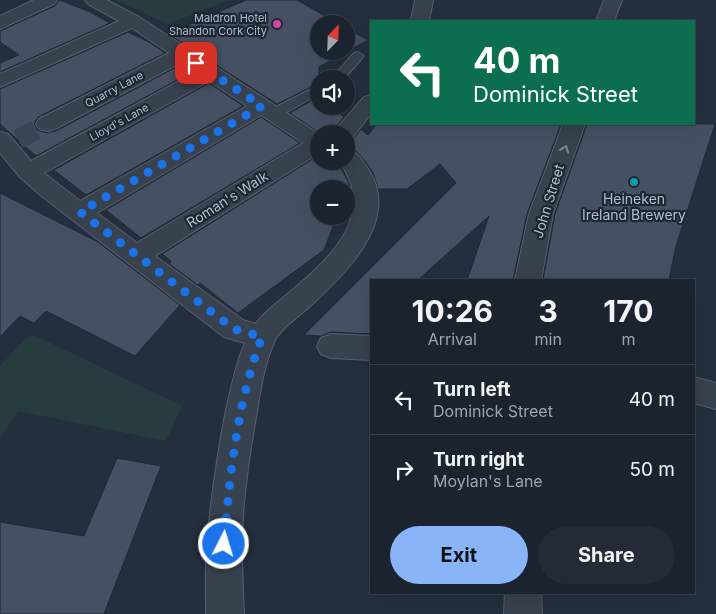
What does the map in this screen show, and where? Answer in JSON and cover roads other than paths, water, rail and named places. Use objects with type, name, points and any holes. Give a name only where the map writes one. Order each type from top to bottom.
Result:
[{"type":"street","points":[[0,23],[48,0]]},
{"type":"street","points":[[94,0],[133,21],[310,139]]},
{"type":"street","points":[[420,20],[424,0]]},
{"type":"street","points":[[605,20],[613,0]]},
{"type":"street","points":[[0,81],[133,21]]},
{"type":"street","name":"Quarry Lane","points":[[47,124],[182,54]]},
{"type":"street","name":"Lloyd's Lane","points":[[28,172],[210,72]]},
{"type":"street","points":[[351,125],[370,102]]},
{"type":"street","points":[[80,212],[268,110]]},
{"type":"street","name":"John Street","points":[[528,279],[541,214],[574,125]]},
{"type":"street","points":[[6,142],[28,172],[80,212],[234,329],[262,337]]},
{"type":"street","name":"Roman's Walk","points":[[137,255],[310,149]]},
{"type":"street","points":[[225,614],[224,544],[228,493],[246,387],[262,337],[276,319],[309,292],[344,256],[360,229],[365,214],[366,198],[364,184],[355,170]]},
{"type":"street","points":[[331,346],[370,348]]},
{"type":"street","points":[[695,390],[716,396]]},
{"type":"street","points":[[523,594],[523,614]]},
{"type":"lane","points":[[345,70],[358,56]]},
{"type":"lane","points":[[268,110],[310,93]]},
{"type":"tunnel","points":[[18,139],[47,124]]},
{"type":"place","name":"Maldron Hotel Shandon Cork City","points":[[277,24]]},
{"type":"place","name":"Heineken Ireland Brewery","points":[[634,182]]}]
